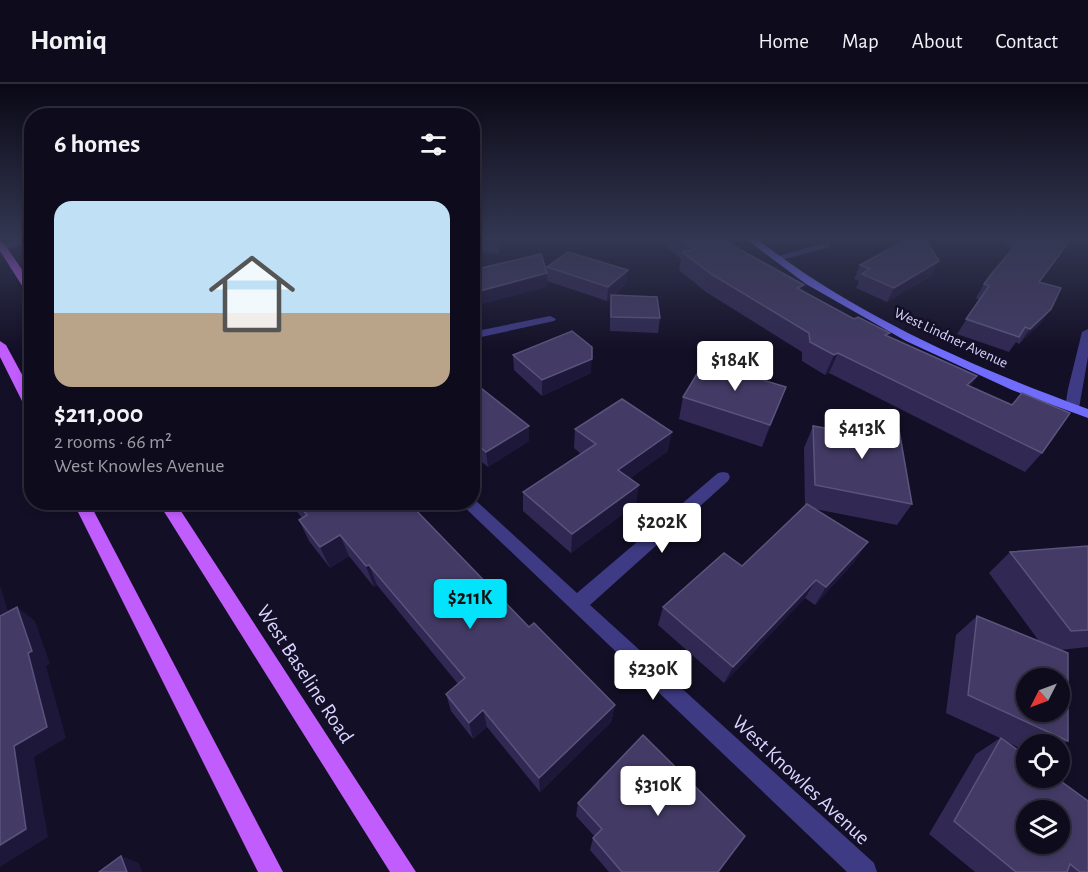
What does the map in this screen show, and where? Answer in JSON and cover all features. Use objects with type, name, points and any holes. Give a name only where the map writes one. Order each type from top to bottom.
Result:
[{"type":"main road","points":[[0,345],[24,391]]},
{"type":"main road","points":[[85,510],[271,872]]},
{"type":"main road","name":"West Baseline Road","points":[[171,510],[404,872]]},
{"type":"street","name":"West Lindner Avenue","points":[[804,276],[851,307],[962,362],[1088,414]]},
{"type":"street","points":[[480,334],[550,319]]},
{"type":"street","points":[[1072,408],[1074,389],[1088,332]]},
{"type":"street","points":[[578,604],[723,477]]},
{"type":"street","name":"West Knowles Avenue","points":[[476,510],[865,872]]},
{"type":"building","points":[[480,276],[537,276],[480,291]]},
{"type":"building","points":[[574,276],[621,276],[608,287]]},
{"type":"building","points":[[714,276],[787,276],[804,285],[797,288],[854,319],[858,317],[890,333],[885,335],[977,376],[967,385],[1012,405],[1022,393],[1070,413],[1042,453],[838,353],[834,355],[810,342],[809,333]]},
{"type":"building","points":[[866,276],[914,276],[894,288]]},
{"type":"building","points":[[990,276],[1044,276],[1039,282],[1061,288],[1051,309],[1030,329],[1025,327],[1019,337],[966,319],[989,286],[984,284]]},
{"type":"building","points":[[611,295],[657,297],[660,318],[611,317]]},
{"type":"building","points":[[572,331],[592,347],[592,359],[542,380],[513,355]]},
{"type":"building","points":[[706,359],[735,367],[733,371],[786,387],[770,425],[683,397]]},
{"type":"building","points":[[480,387],[529,426],[486,452],[480,447]]},
{"type":"building","points":[[622,399],[672,432],[618,470],[639,485],[572,534],[523,492],[596,444],[575,429]]},
{"type":"building","points":[[850,416],[898,424],[912,504],[815,485],[813,426],[852,433]]},
{"type":"building","points":[[807,504],[868,542],[826,587],[816,580],[733,667],[663,607],[724,553],[742,566]]},
{"type":"building","points":[[303,510],[416,510],[529,627],[534,623],[615,705],[539,778],[483,710],[469,723],[446,694],[465,678],[369,565],[366,566],[340,535],[320,547],[299,520],[307,515]]},
{"type":"building","points":[[1088,546],[1088,630],[1071,631],[1010,552]]},
{"type":"building","points":[[17,607],[32,651],[28,653],[47,727],[14,746],[26,829],[0,845],[0,616]]},
{"type":"building","points":[[977,616],[1068,653],[1068,668],[1016,668],[1016,717],[968,695]]},
{"type":"building","points":[[1027,722],[1068,722],[1068,734],[1053,734]]},
{"type":"building","points":[[643,735],[745,836],[718,872],[622,872],[593,838],[602,829],[578,803]]},
{"type":"building","points":[[1001,738],[1016,749],[1016,788],[1070,788],[1088,801],[1088,872],[1080,872],[1070,864],[1067,872],[1016,872],[954,821]]},
{"type":"building","points":[[121,856],[127,872],[99,872]]}]
